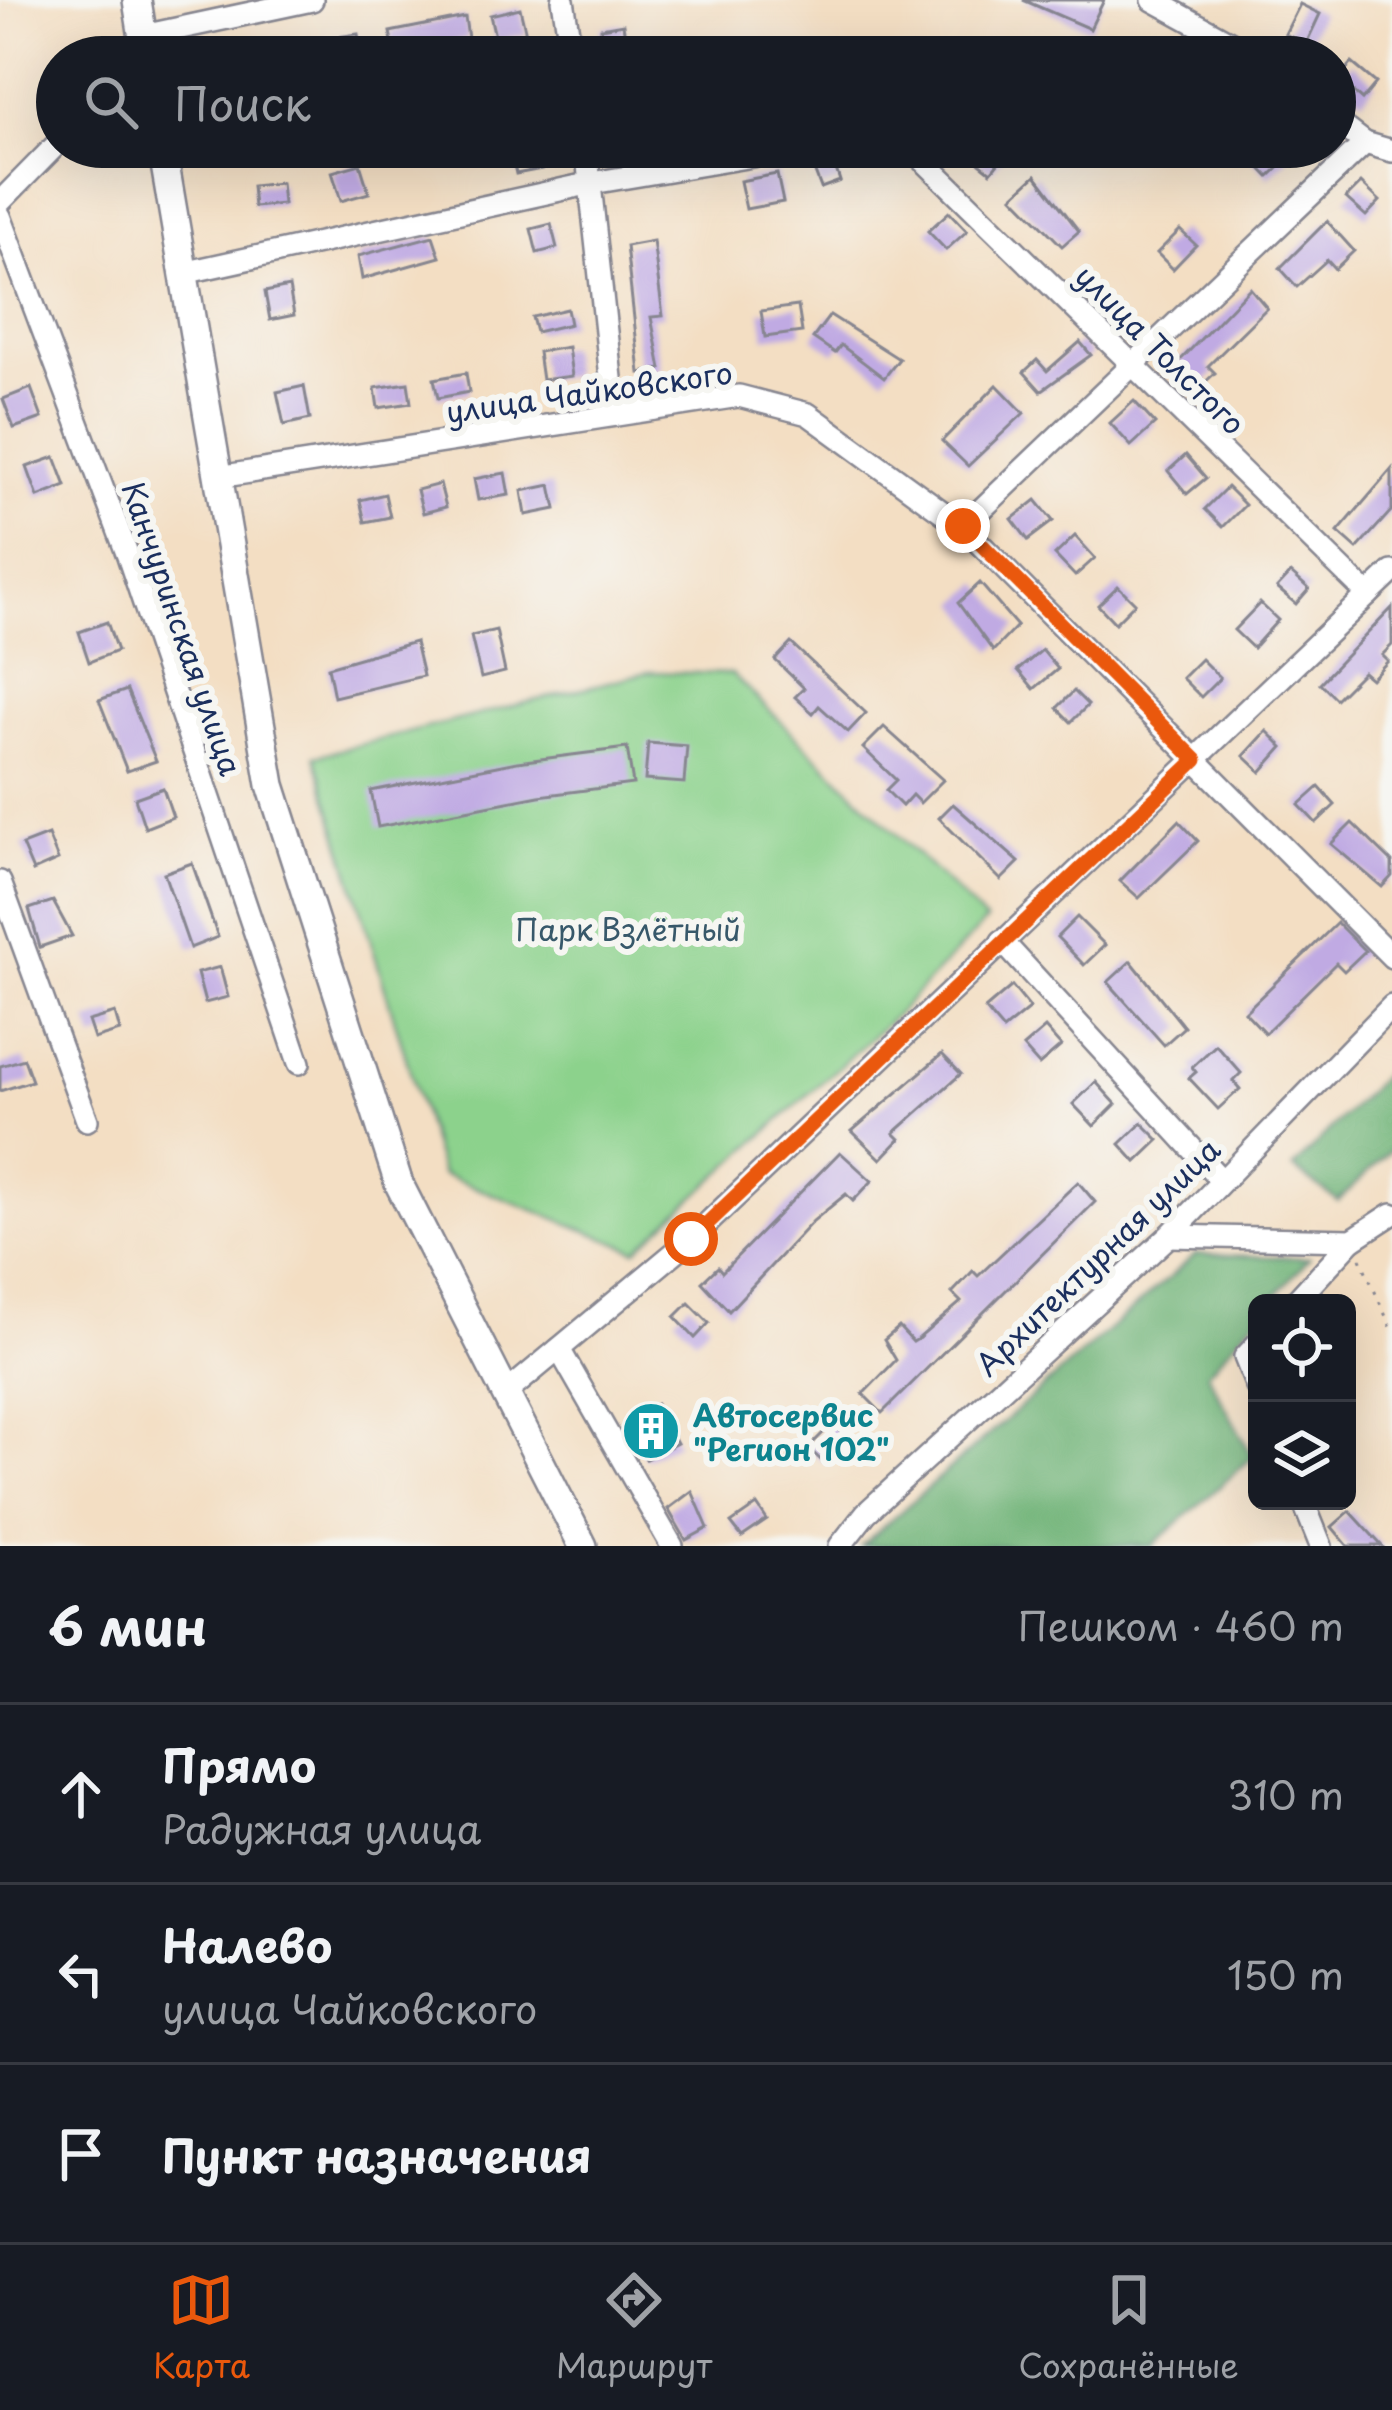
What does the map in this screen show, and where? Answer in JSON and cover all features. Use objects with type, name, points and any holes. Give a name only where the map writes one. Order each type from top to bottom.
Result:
[{"type":"main road","points":[[137,0],[143,36]]},
{"type":"main road","points":[[166,168],[272,785],[399,1184],[583,1546]]},
{"type":"street","points":[[194,36],[313,0]]},
{"type":"street","points":[[562,0],[568,36]]},
{"type":"street","points":[[1153,0],[1219,36]]},
{"type":"street","points":[[1356,136],[1392,151]]},
{"type":"street","points":[[1356,152],[1365,143]]},
{"type":"street","points":[[0,202],[36,165]]},
{"type":"street","points":[[590,168],[615,415]]},
{"type":"street","points":[[184,273],[592,183],[681,168]]},
{"type":"street","name":"улица Толстого","points":[[938,168],[1368,595]]},
{"type":"street","points":[[963,526],[1339,168]]},
{"type":"street","name":"Канчуринская улица","points":[[0,216],[128,556],[299,1063]]},
{"type":"street","name":"улица Чайковского","points":[[218,477],[740,396],[808,414],[963,526],[1392,957]]},
{"type":"street","points":[[506,1393],[691,1239],[1392,572]]},
{"type":"street","points":[[0,882],[87,1120]]},
{"type":"street","points":[[1002,941],[1221,1180]]},
{"type":"street","name":"Архитектурная улица","points":[[840,1546],[866,1513],[1169,1236],[1392,1006]]},
{"type":"street","points":[[1302,1294],[1352,1240],[1392,1214]]},
{"type":"street","points":[[1169,1236],[1352,1240]]},
{"type":"street","points":[[559,1349],[672,1546]]},
{"type":"street","points":[[1307,1510],[1321,1546]]},
{"type":"path","points":[[1352,1240],[1392,1330]]},
{"type":"green space","name":"Парк Взлётный","points":[[648,672],[732,674],[986,921],[898,1013],[636,1250],[441,1174],[315,756]]},
{"type":"green space","points":[[1392,1066],[1392,1149],[1338,1201],[1293,1168]]},
{"type":"green space","points":[[1196,1254],[1309,1258],[1277,1294],[1248,1294],[1248,1327],[1207,1373],[1248,1448],[1248,1461],[1152,1546],[861,1546]]},
{"type":"building","points":[[1023,0],[1104,0],[1090,29]]},
{"type":"building","points":[[1300,4],[1320,14],[1310,36],[1285,34]]},
{"type":"building","points":[[520,8],[526,34],[495,36],[490,15]]},
{"type":"building","points":[[465,17],[468,36],[391,36],[390,32]]},
{"type":"building","points":[[623,24],[625,36],[601,36],[601,28]]},
{"type":"building","points":[[1356,66],[1376,83],[1362,100],[1356,95]]},
{"type":"building","points":[[361,168],[369,193],[341,201],[332,172]]},
{"type":"building","points":[[515,168],[547,168],[516,174]]},
{"type":"building","points":[[813,168],[836,168],[840,181],[821,188]]},
{"type":"building","points":[[777,174],[783,202],[746,209],[740,181]]},
{"type":"building","points":[[1036,175],[1079,231],[1062,246],[1013,196]]},
{"type":"building","points":[[281,183],[283,204],[254,207],[252,186]]},
{"type":"building","points":[[1361,183],[1380,201],[1366,216],[1346,198]]},
{"type":"building","points":[[949,212],[967,231],[946,250],[928,231]]},
{"type":"building","points":[[1327,221],[1354,251],[1335,269],[1327,260],[1297,287],[1280,268]]},
{"type":"building","points":[[551,224],[557,248],[537,253],[531,229]]},
{"type":"building","points":[[1180,230],[1196,245],[1173,269],[1157,253]]},
{"type":"building","points":[[433,236],[440,257],[362,279],[358,256]]},
{"type":"building","points":[[653,241],[663,316],[651,317],[661,369],[640,373],[626,246]]},
{"type":"building","points":[[289,287],[294,315],[270,320],[265,292]]},
{"type":"building","points":[[1250,288],[1267,308],[1208,366],[1215,373],[1191,395],[1169,372]]},
{"type":"building","points":[[798,306],[802,332],[765,337],[761,311]]},
{"type":"building","points":[[567,309],[570,324],[536,332],[532,317]]},
{"type":"building","points":[[830,315],[899,359],[884,378],[841,345],[835,353],[813,338]]},
{"type":"building","points":[[1080,342],[1091,355],[1041,391],[1024,372],[1037,360],[1047,371]]},
{"type":"building","points":[[568,347],[572,376],[542,380],[538,352]]},
{"type":"building","points":[[466,373],[469,392],[438,398],[434,379]]},
{"type":"building","points":[[408,383],[411,403],[378,408],[375,388]]},
{"type":"building","points":[[997,385],[1024,413],[968,466],[942,441]]},
{"type":"building","points":[[304,386],[310,419],[284,425],[277,392]]},
{"type":"building","points":[[31,388],[42,418],[14,428],[3,399]]},
{"type":"building","points":[[1134,401],[1155,424],[1131,446],[1110,423]]},
{"type":"building","points":[[1186,455],[1206,478],[1187,494],[1168,471]]},
{"type":"building","points":[[55,457],[66,486],[38,497],[27,467]]},
{"type":"building","points":[[1392,469],[1392,510],[1357,549],[1338,532]]},
{"type":"building","points":[[505,473],[509,495],[478,500],[474,479]]},
{"type":"building","points":[[440,484],[446,507],[423,513],[417,490]]},
{"type":"building","points":[[551,485],[556,509],[526,515],[522,491]]},
{"type":"building","points":[[1227,487],[1245,505],[1223,527],[1205,509]]},
{"type":"building","points":[[385,494],[390,517],[365,522],[360,500]]},
{"type":"building","points":[[1036,500],[1053,521],[1028,540],[1012,519]]},
{"type":"building","points":[[1075,536],[1095,558],[1075,576],[1055,555]]},
{"type":"building","points":[[1291,573],[1309,589],[1296,604],[1277,588]]},
{"type":"building","points":[[980,583],[1017,626],[993,651],[958,603]]},
{"type":"building","points":[[1118,586],[1135,603],[1115,623],[1098,605]]},
{"type":"building","points":[[1260,603],[1278,620],[1253,648],[1234,630]]},
{"type":"building","points":[[1392,608],[1392,645],[1382,655],[1388,661],[1371,679],[1363,672],[1336,699],[1320,683]]},
{"type":"building","points":[[107,622],[117,651],[89,662],[79,632]]},
{"type":"building","points":[[496,630],[505,672],[481,678],[471,636]]},
{"type":"building","points":[[415,642],[423,676],[334,697],[328,667]]},
{"type":"building","points":[[791,643],[866,713],[848,732],[819,706],[813,713],[795,697],[804,688],[775,660]]},
{"type":"building","points":[[1042,650],[1058,669],[1034,689],[1018,670]]},
{"type":"building","points":[[1201,659],[1220,678],[1201,697],[1182,678]]},
{"type":"building","points":[[127,690],[156,761],[127,771],[99,700]]},
{"type":"building","points":[[1074,691],[1088,705],[1071,722],[1057,708]]},
{"type":"building","points":[[884,727],[943,780],[920,803],[912,795],[902,806],[886,790],[896,780],[863,748]]},
{"type":"building","points":[[1267,731],[1283,747],[1261,772],[1244,756]]},
{"type":"building","points":[[648,743],[687,746],[684,783],[645,780]]},
{"type":"building","points":[[627,748],[633,784],[539,796],[378,827],[371,791],[517,762]]},
{"type":"building","points":[[1319,787],[1335,805],[1316,823],[1299,805]]},
{"type":"building","points":[[163,788],[173,817],[145,828],[135,798]]},
{"type":"building","points":[[953,804],[1019,862],[1001,880],[939,818]]},
{"type":"building","points":[[1179,821],[1198,841],[1139,898],[1120,881]]},
{"type":"building","points":[[1352,823],[1392,862],[1392,876],[1382,887],[1331,844]]},
{"type":"building","points":[[48,835],[58,860],[33,871],[22,845]]},
{"type":"building","points":[[192,863],[218,937],[190,948],[164,873]]},
{"type":"building","points":[[53,901],[72,936],[40,947],[29,909]]},
{"type":"building","points":[[1077,917],[1105,945],[1084,965],[1057,937]]},
{"type":"building","points":[[1337,923],[1365,951],[1344,971],[1336,963],[1265,1033],[1245,1012]]},
{"type":"building","points":[[1131,961],[1184,1027],[1164,1045],[1108,982]]},
{"type":"building","points":[[220,967],[228,997],[205,1003],[197,973]]},
{"type":"building","points":[[1012,986],[1030,1008],[1003,1030],[985,1009]]},
{"type":"building","points":[[115,1013],[120,1031],[94,1039],[88,1021]]},
{"type":"building","points":[[1045,1028],[1061,1046],[1039,1065],[1023,1047]]},
{"type":"building","points":[[1216,1045],[1241,1073],[1233,1081],[1240,1089],[1218,1109],[1189,1078],[1196,1072],[1192,1067]]},
{"type":"building","points":[[942,1054],[961,1074],[894,1133],[900,1139],[881,1159],[852,1131]]},
{"type":"building","points":[[24,1059],[32,1081],[0,1091],[0,1066]]},
{"type":"building","points":[[1096,1082],[1116,1104],[1094,1126],[1073,1104]]},
{"type":"building","points":[[1142,1123],[1159,1140],[1136,1162],[1120,1144]]},
{"type":"building","points":[[840,1152],[872,1181],[853,1201],[846,1194],[813,1221],[729,1311],[702,1282],[718,1267],[722,1272]]},
{"type":"building","points":[[1078,1182],[1095,1202],[882,1413],[863,1394],[896,1360],[884,1340],[899,1327],[913,1342],[918,1339],[961,1302],[952,1293],[973,1271],[978,1276]]},
{"type":"building","points":[[689,1303],[709,1323],[695,1338],[675,1317]]},
{"type":"building","name":"Автосервис \"Регион 102\"","points":[[656,1404],[677,1443],[646,1459],[626,1419]]},
{"type":"building","points":[[832,1424],[847,1438],[823,1462],[808,1448]]},
{"type":"building","points":[[692,1491],[708,1528],[686,1540],[668,1509]]},
{"type":"building","points":[[757,1505],[767,1520],[742,1537],[731,1523]]},
{"type":"building","points":[[1350,1511],[1382,1546],[1348,1546],[1332,1527]]},
{"type":"place","name":"Автосервис \"Регион 102\"","points":[[651,1431]]},
{"type":"route","points":[[691,1239],[1196,760],[963,526]]}]
